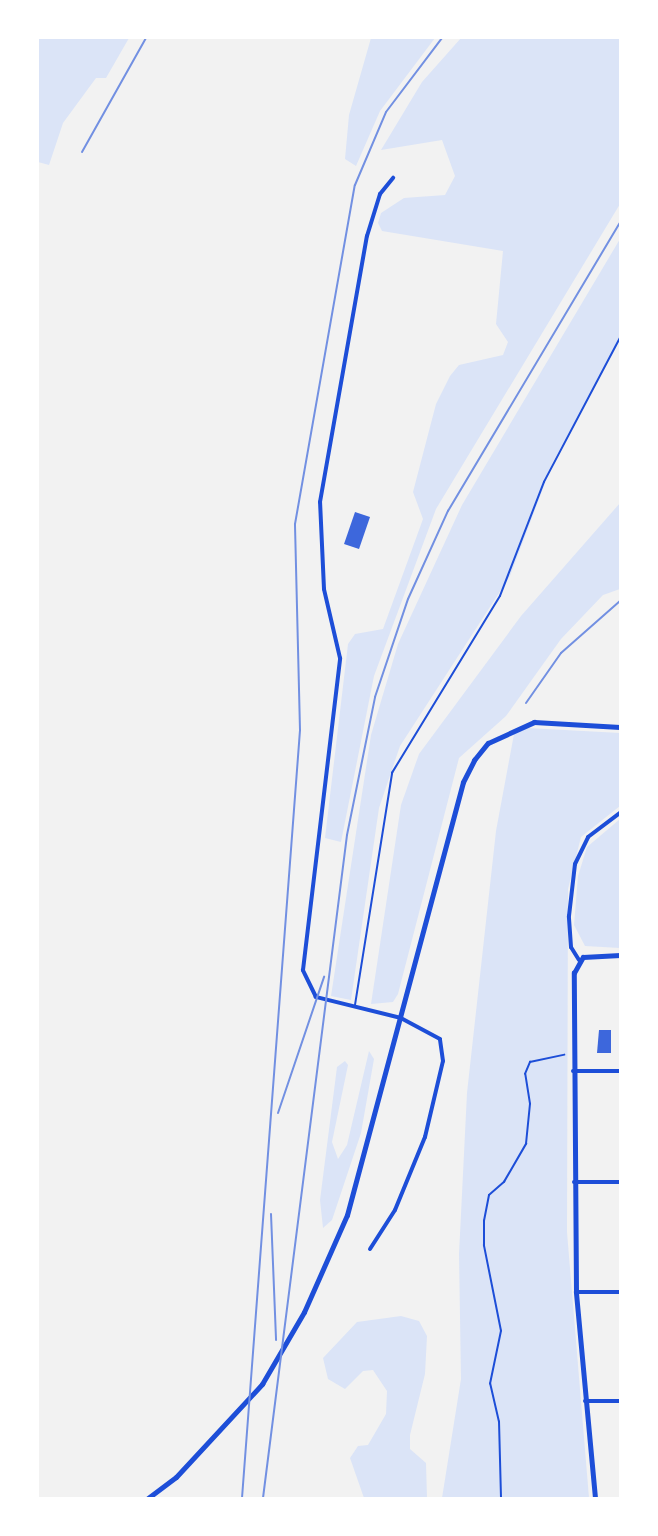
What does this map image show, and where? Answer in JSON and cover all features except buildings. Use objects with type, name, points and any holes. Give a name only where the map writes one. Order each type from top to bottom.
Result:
[{"type":"main road","points":[[148,1498],[176,1478],[262,1384],[304,1312],[347,1215],[463,782],[474,760],[488,743],[534,722],[621,727]]},
{"type":"street","points":[[370,1249],[414,1169],[442,1061],[434,1033],[401,1018],[316,997],[303,970],[341,648],[324,589],[320,502],[366,236],[380,194],[393,178]]},
{"type":"street","points":[[579,960],[571,947],[569,901],[575,864],[588,837],[621,813]]},
{"type":"street","points":[[579,960],[621,955]]},
{"type":"street","points":[[579,960],[574,973],[573,1071],[576,1292],[584,1401],[596,1498]]},
{"type":"street","points":[[573,1071],[621,1071]]},
{"type":"street","points":[[573,1182],[621,1182]]},
{"type":"street","points":[[576,1292],[621,1292]]},
{"type":"street","points":[[584,1401],[621,1401]]},
{"type":"lane","points":[[355,1006],[392,773],[500,596],[544,482],[621,338]]},
{"type":"path","points":[[501,1498],[499,1422],[490,1384],[501,1331],[486,1257],[484,1221],[489,1195],[512,1172],[526,1144],[530,1104],[525,1074],[536,1058],[564,1054]]},
{"type":"shaded area","points":[[38,38],[129,38],[106,78],[96,78],[63,123],[49,165],[38,162]]},
{"type":"shaded area","points":[[371,38],[435,38],[380,111],[356,166],[345,159],[349,115]]},
{"type":"shaded area","points":[[461,38],[620,38],[620,204],[436,509],[374,676],[341,842],[325,838],[348,644],[355,634],[383,629],[423,519],[413,492],[436,404],[450,376],[459,365],[503,355],[508,342],[496,324],[503,251],[382,231],[378,223],[381,213],[404,198],[445,195],[455,176],[442,140],[381,150],[422,82]]},
{"type":"shaded area","points":[[620,239],[620,340],[553,462],[510,576],[400,746],[379,808],[351,1000],[331,996],[371,735],[398,644],[462,505]]},
{"type":"shaded area","points":[[620,503],[620,589],[603,595],[561,639],[506,716],[459,758],[398,994],[393,1002],[371,1004],[401,805],[419,754],[521,616]]},
{"type":"shaded area","points":[[528,728],[620,733],[620,806],[581,837],[568,889],[567,1232],[589,1498],[442,1498],[461,1379],[459,1254],[467,1093],[496,831],[514,734]]},
{"type":"shaded area","points":[[620,819],[620,948],[585,946],[574,925],[578,876],[587,847]]},
{"type":"shaded area","points":[[369,1051],[374,1059],[361,1133],[332,1220],[323,1228],[320,1200],[337,1067],[345,1061],[348,1065],[332,1142],[338,1159],[347,1145]]},
{"type":"shaded area","points":[[401,1316],[419,1321],[427,1336],[425,1374],[410,1435],[410,1449],[426,1463],[427,1498],[364,1498],[350,1458],[358,1446],[368,1445],[386,1414],[387,1391],[373,1370],[363,1371],[345,1389],[328,1379],[323,1358],[357,1322]]},
{"type":"railway","points":[[82,152],[146,38]]},
{"type":"railway","points":[[242,1498],[300,730],[295,524],[355,185],[386,112],[442,38]]},
{"type":"railway","points":[[263,1498],[347,835],[375,697],[408,599],[448,511],[620,223]]},
{"type":"railway","points":[[526,703],[561,653],[620,601]]},
{"type":"railway","points":[[278,1113],[324,977]]},
{"type":"railway","points":[[271,1214],[276,1340]]}]
